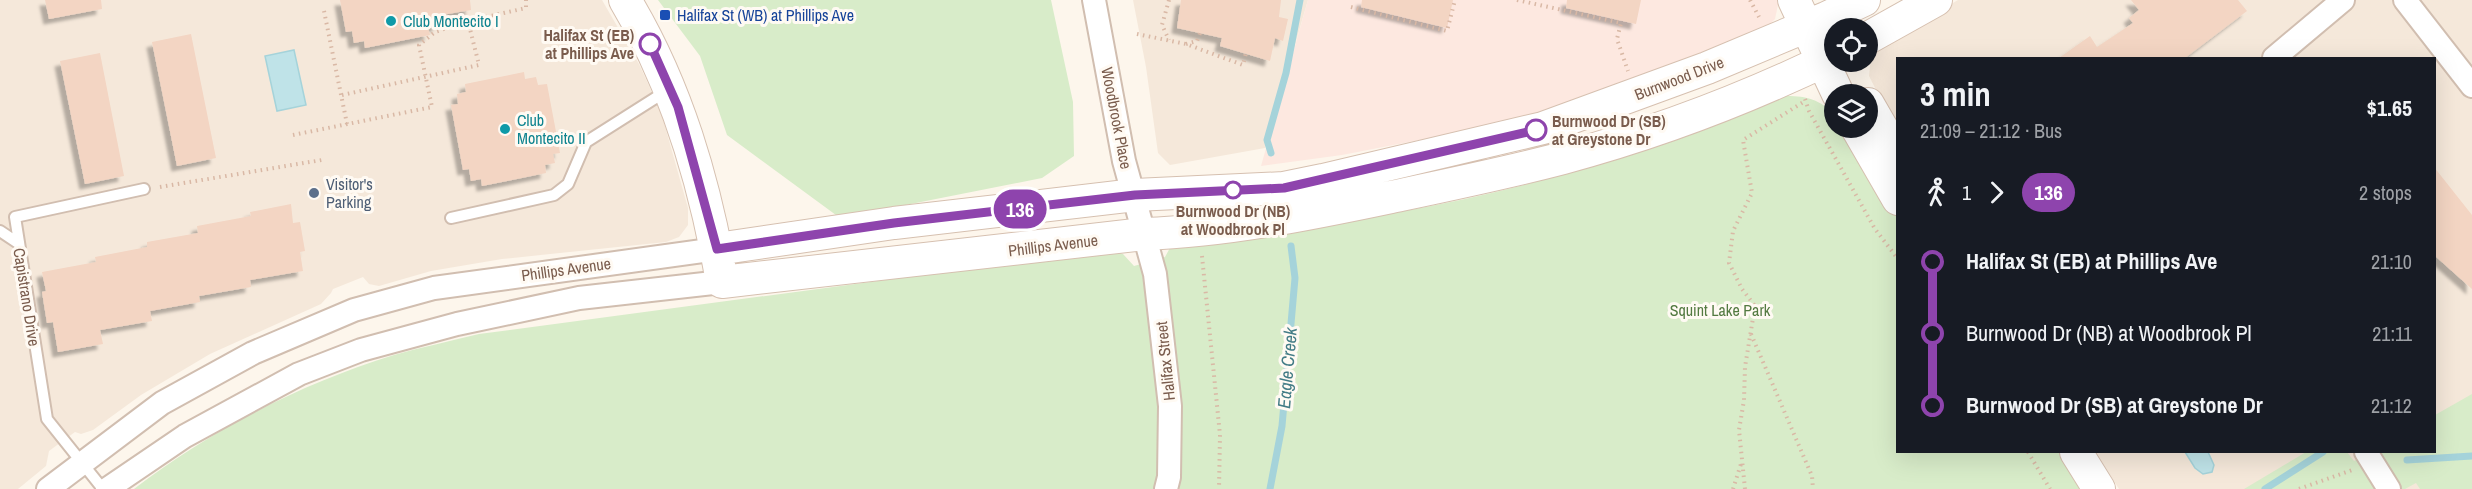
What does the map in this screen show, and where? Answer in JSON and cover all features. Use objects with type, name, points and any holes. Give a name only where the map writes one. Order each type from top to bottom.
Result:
[{"type":"street","points":[[625,0],[670,88],[691,149],[717,249],[722,282]]},
{"type":"street","name":"Woodbrook Place","points":[[1094,0],[1124,161],[1144,234]]},
{"type":"street","name":"Burnwood Drive","points":[[1144,234],[1172,233],[1299,215],[1478,179],[1564,158],[1661,128],[1823,33],[1864,0]]},
{"type":"street","points":[[1878,32],[1936,0]]},
{"type":"street","points":[[2275,57],[2343,0]]},
{"type":"street","points":[[2405,0],[2472,86]]},
{"type":"street","points":[[1823,33],[1836,84]]},
{"type":"street","points":[[1823,33],[1856,84]]},
{"type":"street","name":"Burnwood Drive","points":[[1135,195],[1284,188],[1472,146],[1543,128],[1707,68],[1823,33]]},
{"type":"street","points":[[1878,121],[1896,152]]},
{"type":"street","points":[[1863,138],[1896,196]]},
{"type":"street","name":"Phillips Avenue","points":[[48,489],[162,403],[253,353],[354,310],[434,288],[894,223],[1135,195]]},
{"type":"street","name":"Phillips Avenue","points":[[105,489],[185,436],[288,379],[361,350],[457,324],[579,298],[1144,234]]},
{"type":"street","name":"Halifax Street","points":[[1144,234],[1155,274],[1169,396],[1170,477],[1166,489]]},
{"type":"street","points":[[2077,453],[2099,489]]},
{"type":"street","points":[[2369,457],[2389,489]]},
{"type":"lane","points":[[451,218],[554,195],[568,184],[586,142],[670,88]]},
{"type":"lane","name":"Capistrano Drive","points":[[105,489],[47,419],[14,216],[144,189]]},
{"type":"lane","points":[[0,231],[18,243]]},
{"type":"path","points":[[293,135],[432,107],[419,45],[435,32],[468,21],[526,8],[525,0]]},
{"type":"path","points":[[1168,0],[1162,26],[1169,41]]},
{"type":"path","points":[[1351,7],[1447,32],[1455,0]]},
{"type":"path","points":[[1517,0],[1620,23],[1617,39],[1629,74]]},
{"type":"path","points":[[1750,0],[1763,24]]},
{"type":"path","points":[[324,11],[347,124]]},
{"type":"path","points":[[342,95],[479,65],[468,21]]},
{"type":"path","points":[[1186,44],[1197,41],[1200,33]]},
{"type":"path","points":[[1137,34],[1186,44],[1243,65],[1246,53]]},
{"type":"path","points":[[1745,489],[1739,430],[1755,306],[1742,289],[1729,263],[1733,231],[1752,193],[1743,140],[1805,99],[1809,111],[1875,229],[1896,256]]},
{"type":"path","points":[[144,189],[322,160]]},
{"type":"path","points":[[1201,246],[1220,435],[1219,489]]},
{"type":"path","points":[[1750,333],[1812,476],[1813,489]]},
{"type":"path","points":[[2029,453],[2050,489]]},
{"type":"path","points":[[2299,489],[2369,457]]},
{"type":"path","points":[[1733,489],[1741,461]]},
{"type":"shaded area","points":[[0,0],[602,0],[639,64],[661,112],[688,208],[688,225],[679,237],[666,242],[502,259],[431,271],[379,286],[369,284],[363,277],[333,289],[321,304],[210,354],[141,395],[93,430],[81,434],[75,432],[49,451],[46,466],[18,489],[0,489]]},
{"type":"shaded area","points":[[1133,0],[1308,0],[1265,148],[1170,165],[1158,153],[1146,67]]},
{"type":"shaded area","points":[[1308,0],[1779,0],[1775,19],[1766,28],[1584,100],[1476,129],[1342,155],[1261,166]]},
{"type":"shaded area","points":[[1958,0],[2472,0],[2472,489],[2119,489],[2097,453],[2436,453],[2436,57],[1896,57],[1896,129],[1878,94],[1878,84],[1873,84],[1869,76],[1869,72],[1878,72],[1878,48]]},
{"type":"green space","points":[[658,0],[1051,0],[1073,102],[1074,156],[1042,178],[840,218],[727,135],[700,56]]},
{"type":"green space","name":"Squint Lake Park","points":[[1774,97],[1801,97],[1824,105],[1824,138],[1852,138],[1896,210],[1896,453],[2060,453],[2083,489],[134,489],[226,428],[291,394],[394,355],[479,334],[1111,250],[1123,254],[1134,266],[1165,257],[1171,246],[1374,216],[1474,197],[1573,171]]},
{"type":"green space","points":[[2472,394],[2472,489],[2420,489],[2416,483],[2405,489],[2244,489],[2304,453],[2348,453],[2354,461],[2369,453],[2436,453],[2436,414]]},
{"type":"water","points":[[294,50],[306,105],[277,111],[265,56]]},
{"type":"water","points":[[2186,453],[2208,453],[2214,465],[2212,472],[2203,474],[2195,468]]},
{"type":"building","points":[[45,0],[101,0],[102,9],[49,19]]},
{"type":"building","name":"Club Montecito I","points":[[340,0],[470,0],[471,10],[436,16],[438,26],[428,28],[430,35],[365,48],[364,41],[354,43],[352,31],[346,32]]},
{"type":"building","points":[[1181,0],[1281,0],[1279,17],[1288,19],[1283,41],[1275,38],[1270,61],[1220,46],[1222,38],[1177,28]]},
{"type":"building","points":[[1362,0],[1453,0],[1447,28],[1361,7]]},
{"type":"building","points":[[1567,0],[1641,0],[1636,24],[1566,8]]},
{"type":"building","points":[[2131,0],[2238,0],[2247,11],[2186,57],[2060,57],[2090,36],[2097,47],[2133,23],[2129,18],[2139,10]]},
{"type":"building","points":[[191,34],[216,158],[177,166],[152,42]]},
{"type":"building","points":[[100,53],[124,176],[85,184],[60,61]]},
{"type":"building","name":"Club Montecito II","points":[[524,72],[525,79],[536,77],[538,85],[547,84],[560,153],[553,154],[555,163],[545,165],[546,173],[482,186],[481,179],[471,181],[469,169],[463,170],[451,105],[458,104],[457,94],[466,92],[465,84]]},
{"type":"building","points":[[2436,170],[2472,215],[2472,289],[2436,257]]},
{"type":"building","points":[[291,204],[293,223],[300,222],[305,251],[300,252],[303,271],[250,280],[251,287],[199,296],[200,302],[150,311],[152,321],[100,330],[103,344],[58,352],[53,322],[47,323],[42,292],[46,291],[42,272],[96,262],[95,257],[147,247],[147,242],[198,233],[197,226],[251,216],[250,212]]},
{"type":"waterway","name":"Eagle Creek","points":[[1271,153],[1267,140],[1286,73],[1300,0]]},
{"type":"waterway","name":"Eagle Creek","points":[[1270,489],[1282,426],[1295,278],[1291,246]]},
{"type":"waterway","points":[[2265,489],[2321,453]]},
{"type":"waterway","points":[[2407,460],[2472,456]]},
{"type":"bus line","name":"136","points":[[650,44],[678,107],[717,249],[894,223],[1135,195],[1284,188],[1536,130]]},
{"type":"place","name":"Halifax St (WB) at Phillips Ave","points":[[665,15]]},
{"type":"place","name":"Club Montecito I","points":[[391,21]]},
{"type":"place","name":"Halifax St (EB) at Phillips Ave","points":[[650,44]]},
{"type":"place","name":"Club Montecito II","points":[[505,129]]},
{"type":"place","name":"Burnwood Dr (SB) at Greystone Dr","points":[[1536,130]]},
{"type":"place","name":"Burnwood Dr (NB) at Woodbrook Pl","points":[[1233,190]]},
{"type":"place","name":"Visitor's Parking","points":[[314,193]]}]
